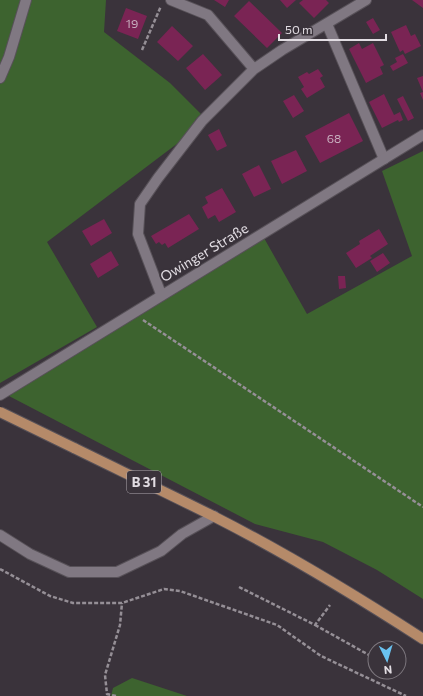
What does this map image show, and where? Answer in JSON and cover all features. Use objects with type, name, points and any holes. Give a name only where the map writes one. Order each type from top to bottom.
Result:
[{"type":"main road","name":"B 31","points":[[0,412],[214,516],[366,602],[423,639]]},
{"type":"street","points":[[0,78],[9,56],[26,0]]},
{"type":"street","points":[[171,0],[208,15],[254,69]]},
{"type":"street","points":[[161,294],[138,234],[140,204],[202,121],[254,69],[282,50],[327,24],[356,3],[366,0]]},
{"type":"street","points":[[327,24],[384,159]]},
{"type":"street","name":"Owinger Straße","points":[[0,395],[133,313],[161,294],[423,135]]},
{"type":"street","points":[[0,535],[30,554],[70,572],[117,572],[162,551],[182,534],[214,516]]},
{"type":"path","points":[[142,50],[164,0]]},
{"type":"path","points":[[133,313],[423,507]]},
{"type":"path","points":[[0,569],[50,596],[73,603],[122,603],[164,589],[180,590],[277,625],[321,656],[406,696]]},
{"type":"path","points":[[239,588],[315,625],[367,654]]},
{"type":"path","points":[[116,696],[107,694],[105,675],[120,625],[122,603]]},
{"type":"path","points":[[315,625],[330,605]]},
{"type":"green space","points":[[0,0],[106,0],[104,32],[170,83],[201,114],[195,120],[198,123],[182,140],[47,242],[97,327],[0,383]]},
{"type":"green space","points":[[423,151],[423,599],[377,570],[323,542],[255,524],[7,395],[264,238],[307,314],[412,256],[382,171]]},
{"type":"green space","points":[[132,678],[187,696],[111,696],[113,688]]},
{"type":"building","points":[[214,0],[229,0],[225,7]]},
{"type":"building","points":[[280,0],[296,0],[287,8]]},
{"type":"building","points":[[303,0],[326,0],[329,3],[314,18],[299,3]]},
{"type":"building","points":[[412,0],[423,0],[423,8]]},
{"type":"building","points":[[249,1],[282,33],[267,48],[234,16]]},
{"type":"building","points":[[126,8],[147,16],[138,39],[117,31]]},
{"type":"building","points":[[373,18],[380,30],[373,34],[366,22]]},
{"type":"building","points":[[406,25],[411,36],[415,34],[421,46],[405,54],[403,50],[400,52],[391,32]]},
{"type":"building","points":[[172,26],[193,46],[178,61],[157,42]]},
{"type":"building","points":[[359,43],[362,49],[373,43],[384,65],[380,67],[383,74],[366,83],[349,49]]},
{"type":"building","points":[[203,54],[222,75],[205,90],[186,68]]},
{"type":"building","points":[[403,54],[408,63],[393,71],[390,66],[397,62],[395,58]]},
{"type":"building","points":[[318,69],[323,76],[320,78],[325,87],[307,98],[301,89],[304,87],[298,77],[307,72],[309,74]]},
{"type":"building","points":[[423,76],[423,92],[417,78]]},
{"type":"building","points":[[423,92],[423,100],[420,93]]},
{"type":"building","points":[[384,94],[394,115],[400,112],[403,120],[399,122],[398,120],[382,128],[369,102]]},
{"type":"building","points":[[294,95],[304,111],[293,118],[283,101]]},
{"type":"building","points":[[403,96],[414,118],[408,121],[397,99]]},
{"type":"building","points":[[349,113],[363,141],[320,163],[305,136]]},
{"type":"building","points":[[219,129],[227,146],[217,151],[208,135]]},
{"type":"building","points":[[296,150],[307,171],[282,184],[271,161]]},
{"type":"building","points":[[259,165],[271,189],[254,197],[242,174]]},
{"type":"building","points":[[222,188],[236,212],[219,222],[215,215],[208,219],[202,207],[208,203],[205,197]]},
{"type":"building","points":[[189,214],[199,229],[168,248],[165,243],[162,245],[159,242],[156,244],[151,236]]},
{"type":"building","points":[[104,219],[112,233],[91,246],[82,231]]},
{"type":"building","points":[[379,229],[388,244],[370,256],[372,258],[356,268],[346,253],[360,244],[359,241]]},
{"type":"building","points":[[111,251],[119,265],[98,278],[90,264]]},
{"type":"building","points":[[383,253],[390,263],[377,272],[370,261]]},
{"type":"building","points":[[338,276],[345,276],[346,288],[339,289]]}]
